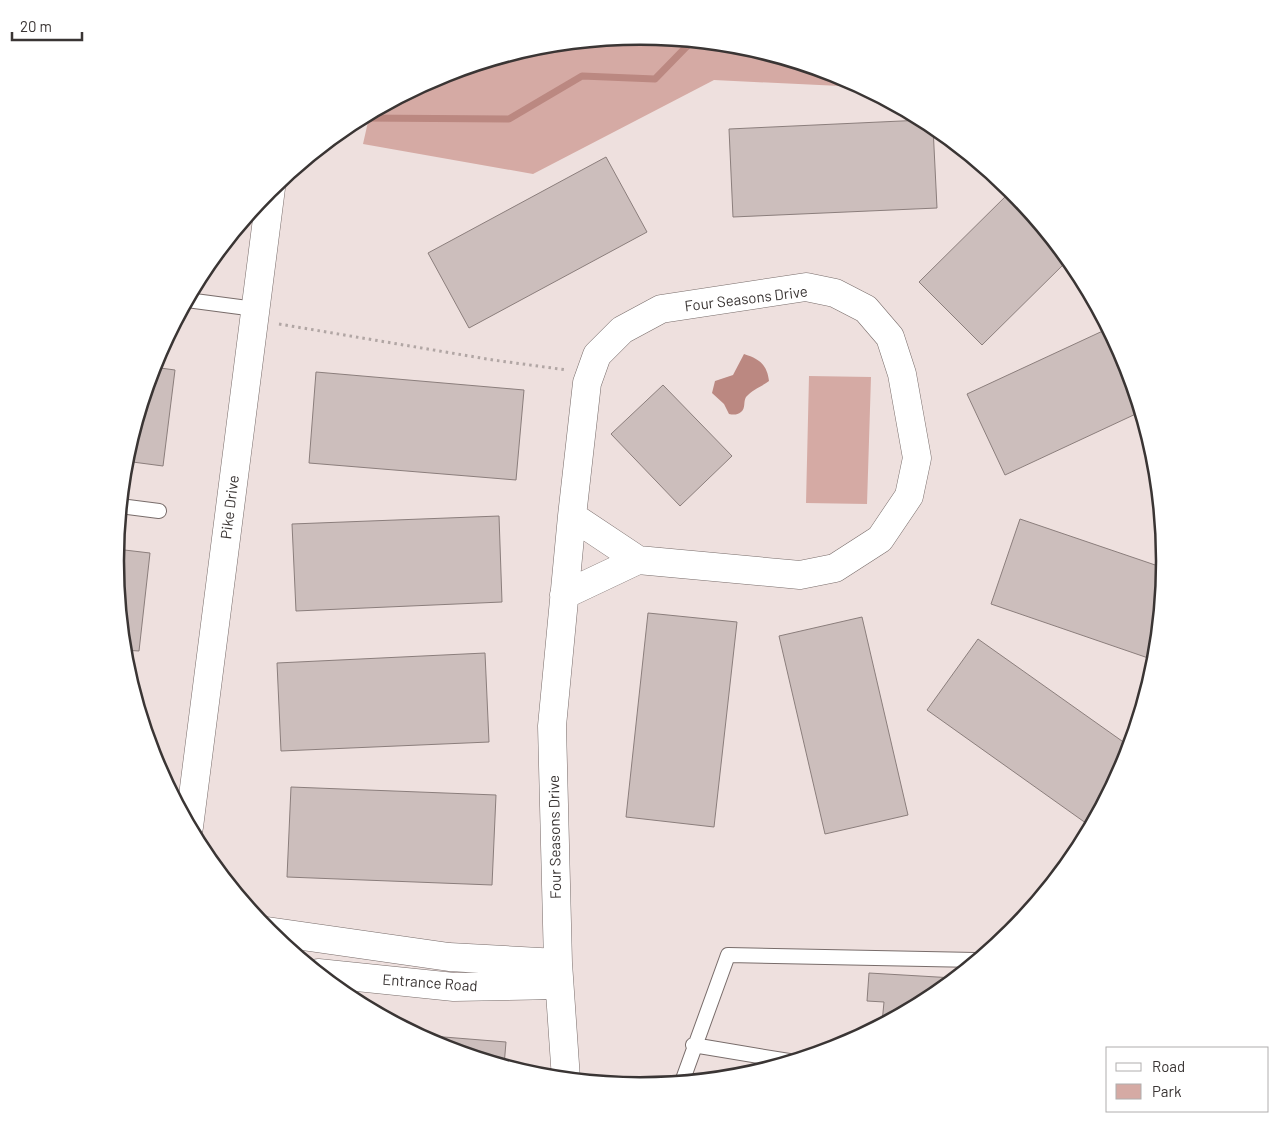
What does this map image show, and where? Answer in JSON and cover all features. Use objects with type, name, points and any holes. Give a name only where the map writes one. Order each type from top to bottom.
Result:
[{"type":"street","name":"Pike Drive","points":[[191,816],[269,202]]},
{"type":"street","name":"Four Seasons Drive","points":[[566,1072],[558,974],[552,726],[572,516],[587,383],[597,354],[622,330],[661,309],[806,287],[835,293],[866,309],[890,337],[902,374],[917,458],[908,496],[880,539],[835,568],[800,575],[638,560],[572,516]]},
{"type":"street","points":[[564,595],[638,560]]},
{"type":"street","name":"Entrance Road","points":[[282,933],[558,974]]},
{"type":"street","name":"Entrance Road","points":[[325,970],[332,939]]},
{"type":"street","name":"Entrance Road","points":[[330,974],[454,987],[558,974]]},
{"type":"lane","points":[[194,301],[255,309]]},
{"type":"lane","points":[[127,507],[159,510]]},
{"type":"lane","points":[[684,1075],[693,1046],[728,955],[967,960]]},
{"type":"lane","points":[[693,1046],[774,1059]]},
{"type":"path","points":[[255,309],[277,323],[493,360],[569,370],[590,376]]},
{"type":"green space","points":[[606,46],[673,46],[707,49],[740,55],[805,72],[842,86],[714,80],[533,174],[363,144],[368,122],[381,114],[442,84],[480,71],[539,55],[572,49]]},
{"type":"green space","points":[[809,376],[871,377],[867,504],[806,503]]},
{"type":"shaded area","points":[[744,354],[754,358],[764,366],[769,381],[746,397],[741,412],[729,414],[724,404],[712,393],[715,381],[733,375]]},
{"type":"building","points":[[908,121],[934,137],[937,208],[733,217],[729,129]]},
{"type":"building","points":[[606,157],[647,232],[469,328],[428,253]]},
{"type":"building","points":[[1005,197],[1063,265],[982,345],[919,282]]},
{"type":"building","points":[[1101,332],[1116,364],[1134,415],[1005,475],[967,394]]},
{"type":"building","points":[[161,368],[175,370],[163,466],[133,462],[141,427]]},
{"type":"building","points":[[316,372],[524,390],[516,480],[309,463]]},
{"type":"building","points":[[663,385],[732,456],[680,506],[611,434]]},
{"type":"building","points":[[499,516],[502,602],[296,611],[292,524]]},
{"type":"building","points":[[1020,519],[1156,565],[1147,657],[991,604]]},
{"type":"building","points":[[124,550],[150,553],[139,651],[131,651],[128,628]]},
{"type":"building","points":[[648,613],[737,622],[714,827],[626,817]]},
{"type":"building","points":[[862,617],[908,815],[825,834],[779,636]]},
{"type":"building","points":[[978,639],[1122,741],[1102,789],[1084,822],[927,710]]},
{"type":"building","points":[[485,653],[489,742],[281,751],[277,663]]},
{"type":"building","points":[[291,787],[496,795],[492,885],[287,877]]},
{"type":"building","points":[[869,973],[944,977],[883,1016],[884,1002],[867,1001]]},
{"type":"building","points":[[439,1037],[506,1042],[505,1059],[474,1050]]},
{"type":"waterway","points":[[375,118],[509,119],[582,76],[655,79],[686,47]]}]
